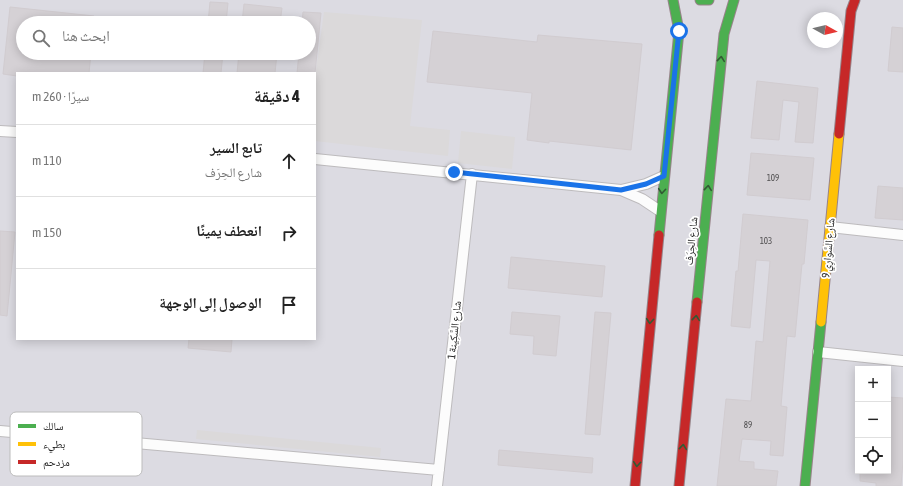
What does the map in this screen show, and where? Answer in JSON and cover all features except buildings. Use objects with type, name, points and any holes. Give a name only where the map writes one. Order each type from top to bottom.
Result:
[{"type":"street","points":[[635,486],[660,211],[679,31],[673,0]]},
{"type":"street","points":[[700,0],[709,0]]},
{"type":"street","name":"شارع الحِرَف","points":[[679,486],[724,34],[734,0]]},
{"type":"street","name":"شارع السَّوارِي 9","points":[[848,0],[851,11]]},
{"type":"street","name":"شارع السَّوارِي 9","points":[[806,486],[851,11],[855,0]]},
{"type":"street","points":[[0,131],[16,132]]},
{"type":"street","points":[[316,159],[621,190],[642,199],[660,211]]},
{"type":"street","name":"شارع السَّكِينة 1","points":[[437,486],[472,174]]},
{"type":"street","points":[[621,190],[646,184],[664,176]]},
{"type":"street","points":[[830,228],[903,235]]},
{"type":"street","points":[[818,352],[903,361]]},
{"type":"street","points":[[0,431],[10,432]]},
{"type":"street","points":[[142,444],[439,470]]},
{"type":"shaded area","points":[[0,0],[903,0],[903,486],[0,486]]},
{"type":"shaded area","points":[[324,12],[422,20],[410,126],[450,130],[448,156],[316,141],[316,72]]},
{"type":"shaded area","points":[[461,131],[515,137],[512,169],[458,163]]},
{"type":"shaded area","points":[[197,430],[381,448],[380,457],[196,439]]},
{"type":"traffic: fast","points":[[659,235],[679,31],[673,0]]},
{"type":"traffic: fast","points":[[700,0],[709,0]]},
{"type":"traffic: fast","points":[[697,302],[724,34],[734,0]]},
{"type":"traffic: fast","points":[[805,486],[821,322]]},
{"type":"traffic: slow","points":[[821,322],[839,134]]},
{"type":"traffic: jam","points":[[839,134],[851,11],[855,0]]},
{"type":"traffic: jam","points":[[635,486],[659,235]]},
{"type":"traffic: jam","points":[[679,486],[697,302]]},
{"type":"route","points":[[454,172],[621,190],[646,184],[664,176],[679,31]]}]
